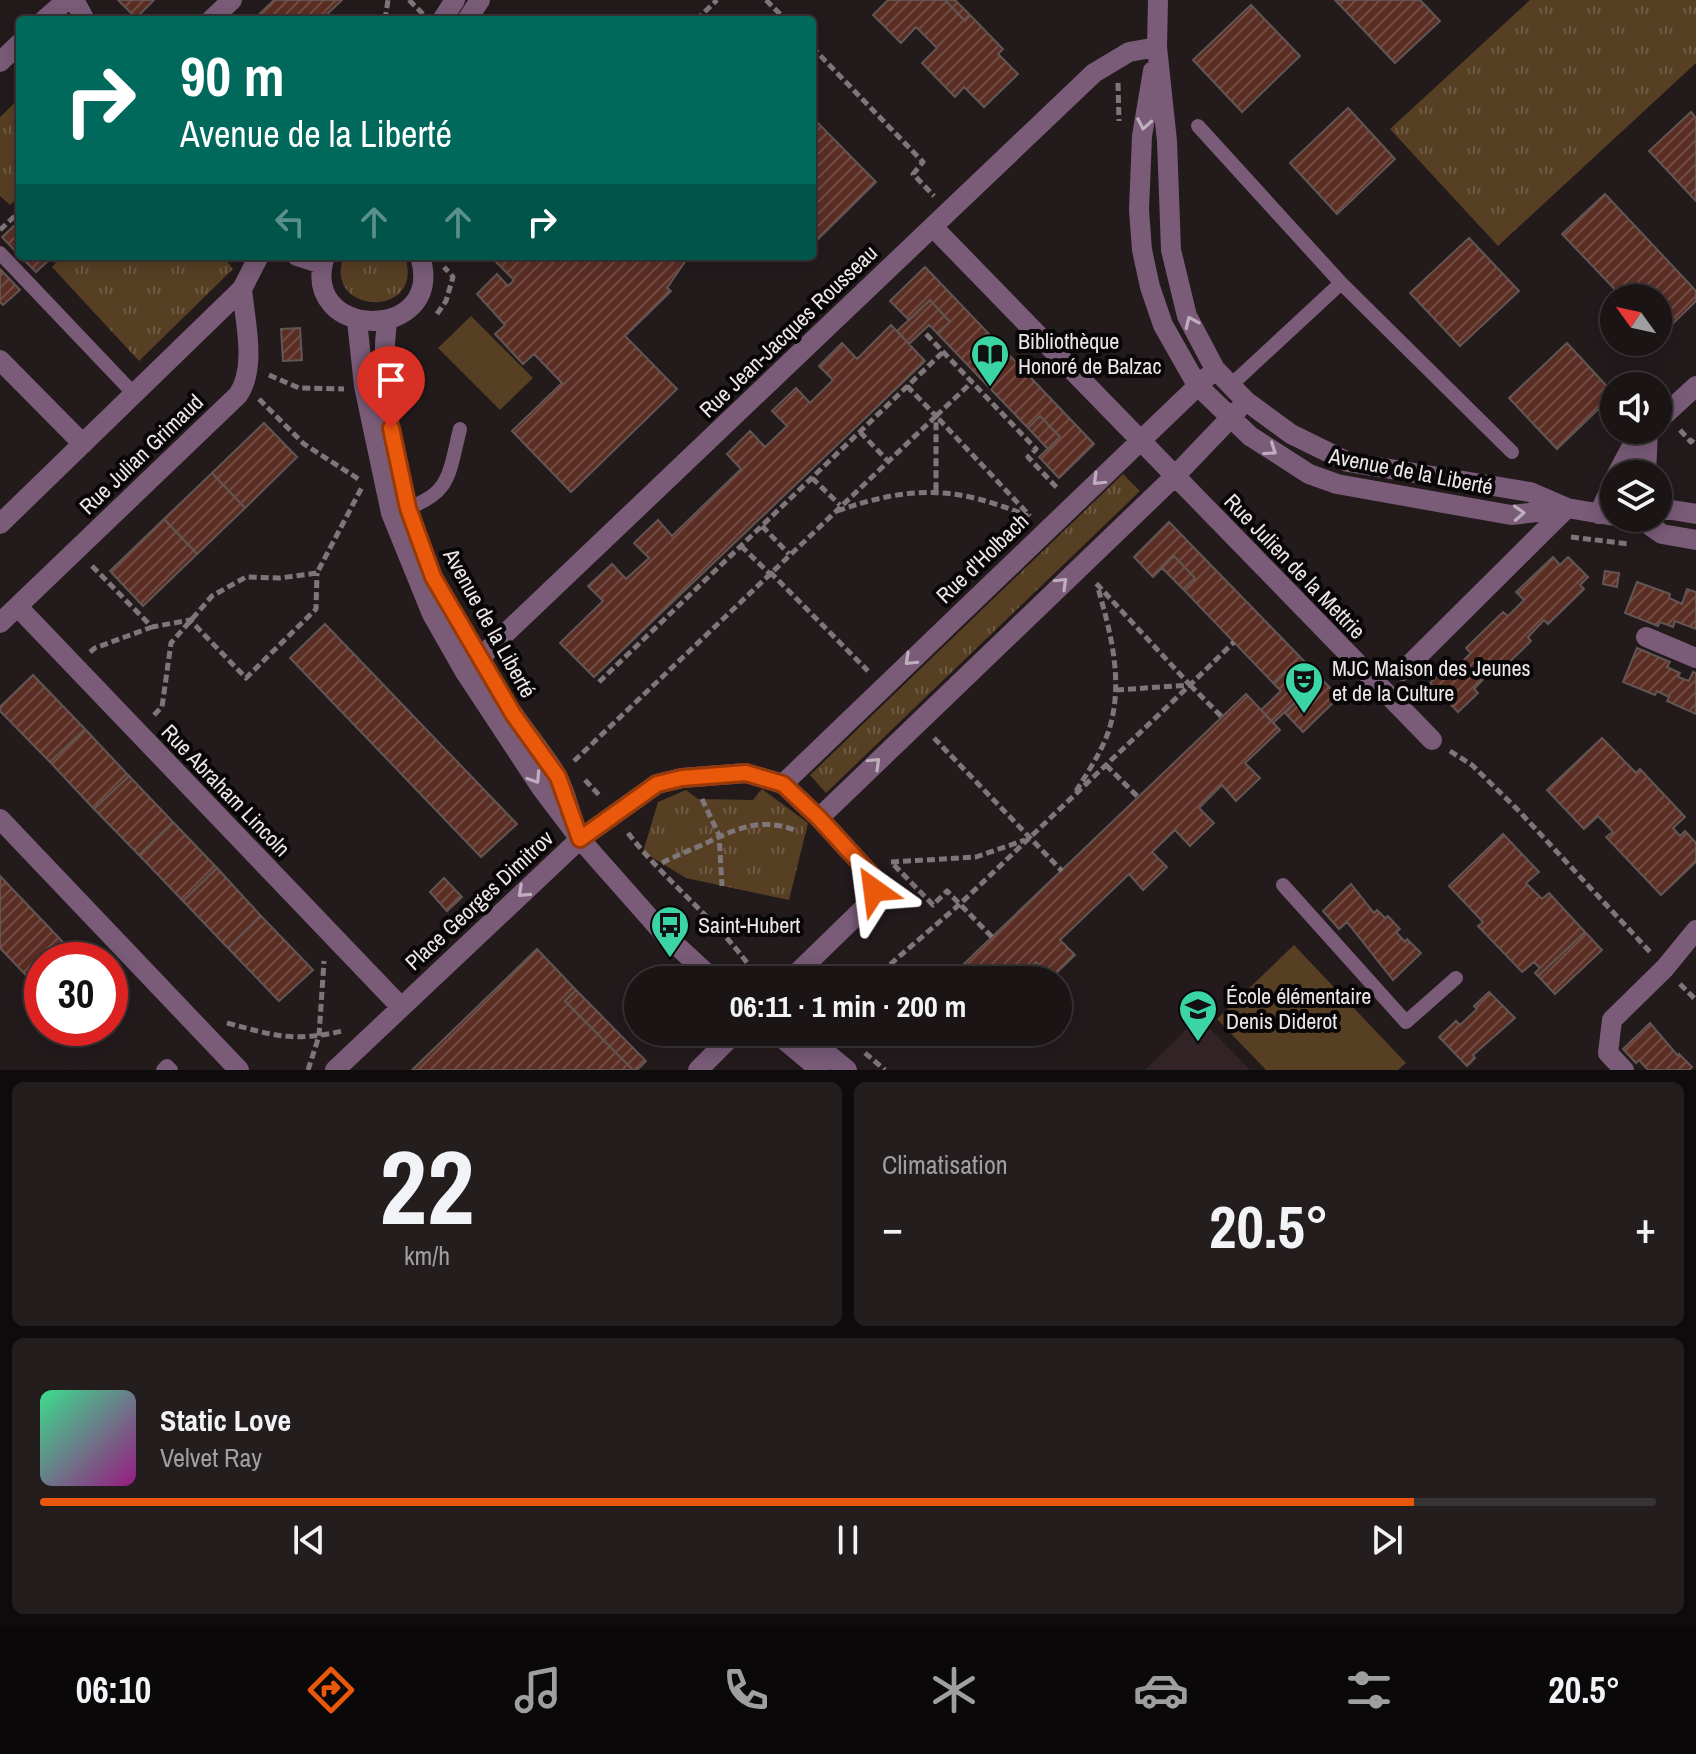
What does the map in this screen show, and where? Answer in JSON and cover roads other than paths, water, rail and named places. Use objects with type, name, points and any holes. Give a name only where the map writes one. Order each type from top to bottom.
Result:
[{"type":"street","points":[[49,16],[67,0]]},
{"type":"street","points":[[215,16],[232,0]]},
{"type":"street","name":"Avenue de la Liberté","points":[[1158,0],[1157,47],[1167,141],[1171,250],[1187,316],[1215,369],[1246,401],[1291,434],[1348,462],[1530,492],[1567,508],[1600,514]]},
{"type":"street","points":[[0,62],[16,47]]},
{"type":"street","name":"Avenue de la Liberté","points":[[1157,47],[1142,136],[1139,210],[1142,250],[1163,325],[1197,385],[1230,418],[1281,457],[1309,474],[1337,484],[1511,515],[1567,508]]},
{"type":"street","name":"Rue Jean-Jacques Rousseau","points":[[472,666],[1094,73],[1129,52],[1157,47]]},
{"type":"street","name":"Rue Julien de la Mettrie","points":[[933,227],[1432,740]]},
{"type":"street","points":[[0,524],[242,289],[257,260]]},
{"type":"street","points":[[324,260],[326,292],[333,305],[357,321],[372,323],[400,315],[419,293],[423,279],[421,260]]},
{"type":"street","name":"Rue Julian Grimaud","points":[[0,623],[238,395],[247,374],[242,289]]},
{"type":"street","name":"Avenue de la Liberté","points":[[357,321],[365,389],[427,602],[558,777],[580,839]]},
{"type":"street","name":"Avenue de la Liberté","points":[[387,321],[383,349],[385,388],[400,511]]},
{"type":"street","points":[[0,360],[83,444]]},
{"type":"street","name":"Rue d'Holbach","points":[[783,784],[1038,524],[1073,505],[1215,369]]},
{"type":"street","points":[[1672,408],[1696,386]]},
{"type":"street","points":[[812,826],[1174,477],[1246,401]]},
{"type":"street","points":[[1403,671],[1567,508]]},
{"type":"street","points":[[1672,510],[1696,514]]},
{"type":"street","points":[[1660,532],[1696,540]]},
{"type":"street","name":"Rue Abraham Lincoln","points":[[18,607],[400,1006]]},
{"type":"street","points":[[1646,637],[1696,658]]},
{"type":"street","name":"Avenue de la Liberté","points":[[472,666],[542,789],[580,839],[663,933],[699,966]]},
{"type":"street","name":"Place Georges Dimitrov","points":[[335,1070],[580,839],[657,784],[682,778],[737,773],[765,777],[783,784],[812,826],[874,878],[874,890],[864,908],[804,966]]},
{"type":"street","points":[[0,819],[239,1070]]},
{"type":"street","points":[[1624,1070],[1608,1053],[1612,1020],[1665,968],[1696,930]]},
{"type":"street","points":[[698,1070],[722,1046]]},
{"type":"street","points":[[792,1046],[820,1070]]},
{"type":"street","points":[[818,1046],[847,1070]]},
{"type":"lane","points":[[1198,126],[1341,283],[1512,452]]},
{"type":"lane","points":[[0,253],[135,395]]},
{"type":"lane","points":[[1231,385],[1341,283]]},
{"type":"lane","points":[[400,511],[428,501],[447,482],[460,429]]},
{"type":"lane","points":[[1283,885],[1406,1022],[1456,978]]},
{"type":"lane","points":[[163,1070],[167,1066],[171,1070]]},
{"type":"place","name":"Bibliothèque Honoré de Balzac","points":[[990,388]]},
{"type":"place","name":"MJC Maison des Jeunes et de la Culture","points":[[1304,715]]},
{"type":"place","name":"Saint-Hubert","points":[[670,959]]},
{"type":"place","name":"École élémentaire Denis Diderot","points":[[1198,1043]]}]
